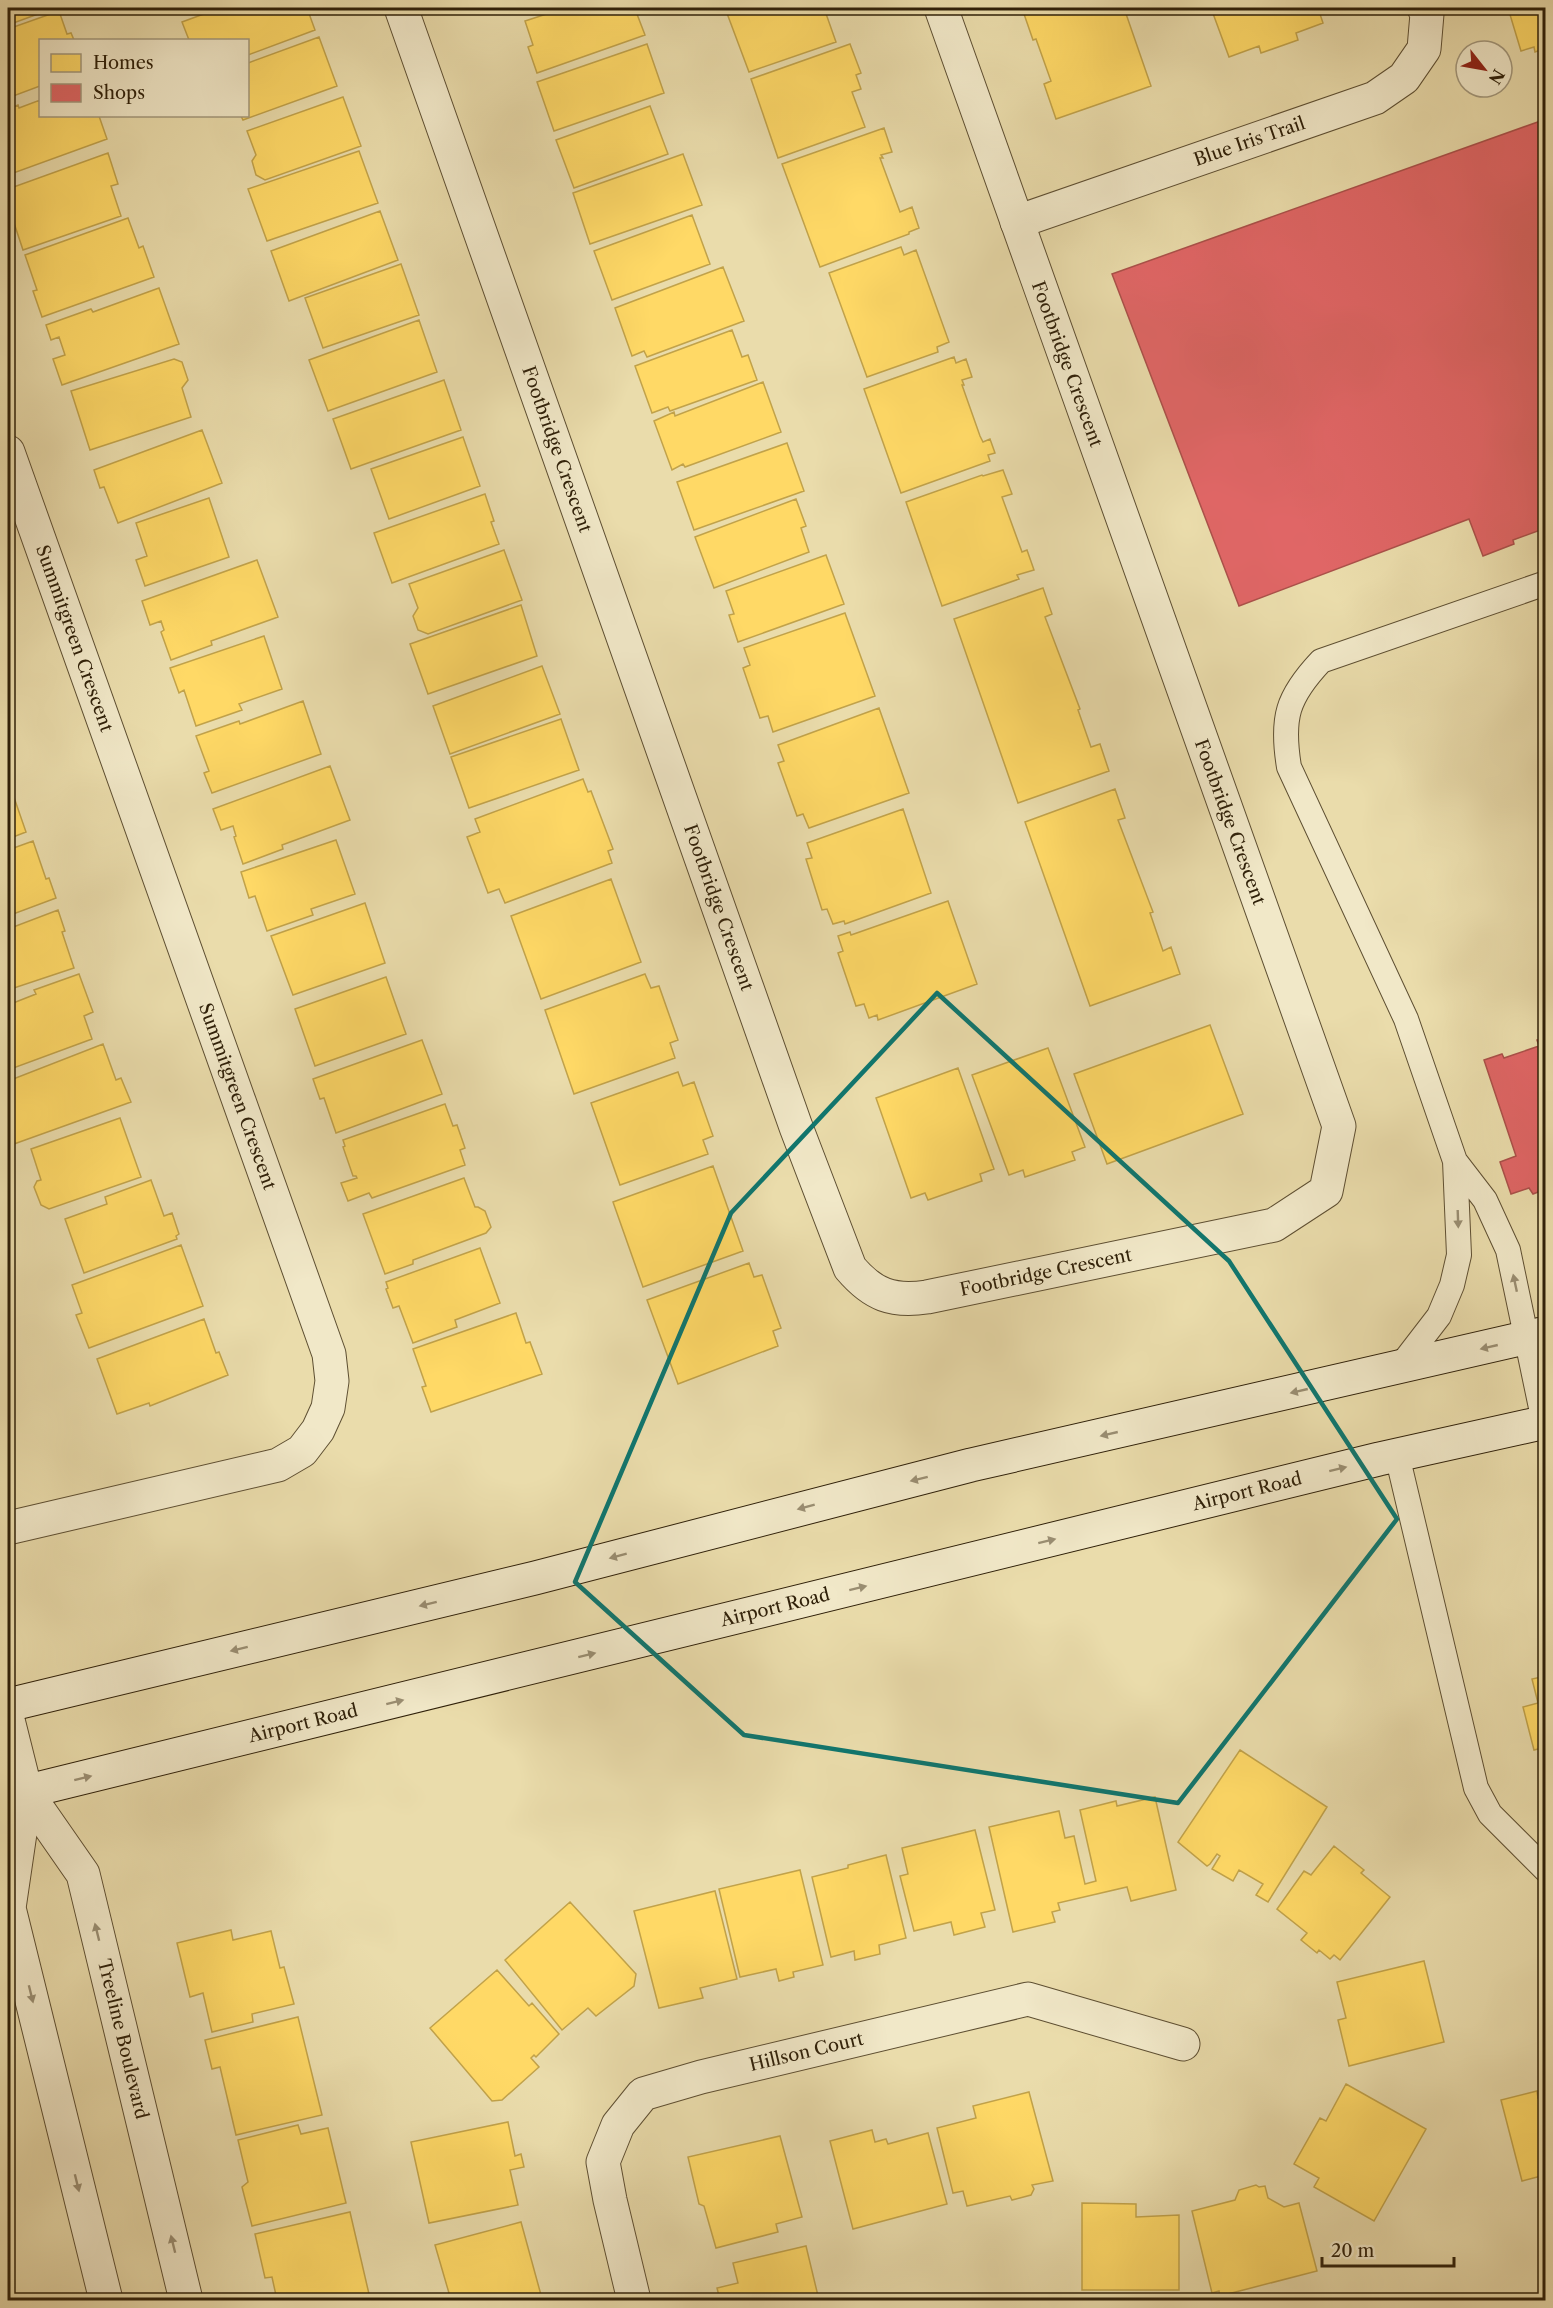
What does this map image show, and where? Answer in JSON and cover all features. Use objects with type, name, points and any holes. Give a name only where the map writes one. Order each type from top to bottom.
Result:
[{"type":"street","name":"Footbridge Crescent","points":[[401,8],[792,1116],[850,1268],[864,1284],[881,1294],[902,1299],[927,1297],[1274,1225],[1326,1191],[1339,1126],[941,8]]},
{"type":"street","name":"Blue Iris Trail","points":[[1017,222],[1375,98],[1404,78],[1424,49],[1426,14],[1424,8]]},
{"type":"street","name":"Summitgreen Crescent","points":[[8,452],[329,1354],[332,1381],[328,1408],[318,1430],[302,1451],[278,1465],[8,1528]]},
{"type":"street","points":[[8,1705],[535,1578],[971,1466],[1536,1336]]},
{"type":"street","name":"Airport Road","points":[[17,1794],[1397,1455],[1545,1422]]},
{"type":"street","name":"Treeline Boulevard","points":[[8,1720],[17,1794],[9,1908],[106,2301]]},
{"type":"street","name":"Treeline Boulevard","points":[[17,1794],[83,1874],[186,2301]]},
{"type":"street","name":"Hillson Court","points":[[634,2301],[603,2162],[618,2125],[643,2094],[701,2077],[1028,2000],[1183,2044]]},
{"type":"lane","points":[[1399,1368],[1439,1316],[1452,1284],[1459,1256],[1455,1161],[1406,1019],[1290,767],[1285,738],[1288,709],[1301,682],[1321,660],[1545,583]]},
{"type":"lane","points":[[1455,1161],[1485,1200],[1508,1250],[1536,1336],[1545,1422]]},
{"type":"lane","points":[[1397,1455],[1476,1788],[1490,1814],[1545,1870]]},
{"type":"highlighted area","points":[[937,993],[1229,1261],[1397,1519],[1178,1803],[744,1735],[575,1582],[731,1213]]},
{"type":"building: Homes","points":[[8,8],[48,8],[49,10],[8,25]]},
{"type":"building: Homes","points":[[185,8],[204,8],[187,14]]},
{"type":"building: Homes","points":[[220,8],[307,8],[315,30],[249,55],[249,39],[189,39],[182,22]]},
{"type":"building: Homes","points":[[520,8],[542,8],[522,14]]},
{"type":"building: Homes","points":[[565,8],[637,8],[645,35],[537,73],[528,47],[533,45],[525,21]]},
{"type":"building: Homes","points":[[725,8],[824,8],[836,42],[749,72]]},
{"type":"building: Homes","points":[[1043,8],[1124,8],[1151,86],[1056,119],[1044,84],[1051,81],[1024,14]]},
{"type":"building: Homes","points":[[1211,8],[1318,8],[1323,23],[1296,33],[1298,40],[1261,53],[1259,46],[1229,57]]},
{"type":"building: Homes","points":[[1508,8],[1546,8],[1546,48],[1535,52],[1534,47],[1521,51]]},
{"type":"building: Homes","points":[[59,11],[67,34],[71,33],[74,39],[39,39],[39,86],[8,98],[8,29]]},
{"type":"building: Homes","points":[[319,37],[337,86],[243,120],[242,117],[249,117],[249,63]]},
{"type":"building: Homes","points":[[647,44],[664,93],[554,131],[537,82]]},
{"type":"building: Homes","points":[[850,44],[861,73],[856,75],[861,89],[852,92],[865,127],[778,158],[751,79]]},
{"type":"building: Homes","points":[[343,97],[361,146],[265,180],[256,175],[252,161],[256,155],[247,131]]},
{"type":"building: Homes","points":[[39,100],[39,117],[99,117],[107,139],[8,175],[8,109],[18,105],[19,108]]},
{"type":"building: Homes","points":[[650,106],[668,154],[574,188],[556,140]]},
{"type":"building: Homes","points":[[884,128],[892,152],[881,155],[883,158],[880,158],[900,212],[912,207],[919,228],[909,234],[820,267],[782,164]]},
{"type":"building: Homes","points":[[359,151],[378,203],[267,241],[248,189]]},
{"type":"building: Homes","points":[[108,153],[118,184],[111,186],[121,216],[23,250],[11,214],[8,215],[8,189]]},
{"type":"building: Homes","points":[[683,154],[702,205],[590,244],[573,193]]},
{"type":"building: Homes","points":[[380,211],[398,260],[289,301],[271,251]]},
{"type":"building: Homes","points":[[692,215],[710,264],[612,300],[594,251]]},
{"type":"building: Homes","points":[[128,218],[139,248],[143,246],[154,277],[42,317],[33,291],[37,290],[25,255]]},
{"type":"building: Homes","points":[[901,247],[904,255],[916,250],[949,342],[937,347],[938,352],[867,377],[829,273]]},
{"type":"building: Homes","points":[[401,264],[419,315],[323,348],[305,298]]},
{"type":"building: Homes","points":[[723,267],[744,321],[647,357],[644,351],[632,356],[615,308]]},
{"type":"building: Homes","points":[[159,288],[179,344],[62,385],[53,359],[65,355],[59,337],[51,340],[46,325],[91,309],[93,312]]},
{"type":"building: Homes","points":[[419,320],[437,372],[328,411],[309,360]]},
{"type":"building: Homes","points":[[732,330],[742,357],[748,355],[757,380],[670,411],[668,407],[652,413],[635,366]]},
{"type":"building: Homes","points":[[954,357],[956,363],[966,359],[972,377],[962,380],[964,385],[962,385],[980,436],[983,442],[990,439],[995,453],[988,455],[990,461],[901,493],[864,389]]},
{"type":"building: Homes","points":[[174,359],[182,362],[188,380],[182,388],[191,417],[90,450],[71,391]]},
{"type":"building: Homes","points":[[444,380],[461,430],[351,469],[333,419]]},
{"type":"building: Homes","points":[[763,382],[781,432],[685,467],[683,464],[672,470],[654,421],[674,412],[675,416]]},
{"type":"building: Homes","points":[[202,430],[222,483],[118,523],[104,487],[100,488],[94,470]]},
{"type":"building: Homes","points":[[463,437],[480,486],[389,519],[371,469]]},
{"type":"building: Homes","points":[[787,443],[804,491],[694,530],[677,482]]},
{"type":"building: Homes","points":[[1003,470],[1012,494],[1002,497],[1022,552],[1027,550],[1034,570],[1017,575],[1019,579],[942,606],[906,502],[982,475]]},
{"type":"building: Homes","points":[[485,494],[499,544],[392,583],[374,533]]},
{"type":"building: Homes","points":[[209,498],[229,557],[145,586],[136,560],[147,556],[136,523]]},
{"type":"building: Homes","points":[[796,499],[806,526],[801,528],[809,552],[714,588],[695,537]]},
{"type":"building: Homes","points":[[504,550],[522,600],[428,634],[418,630],[413,616],[418,608],[409,584]]},
{"type":"building: Homes","points":[[826,555],[844,604],[738,642],[729,615],[734,614],[726,591]]},
{"type":"building: Homes","points":[[257,560],[278,617],[211,641],[212,645],[171,660],[161,632],[164,630],[161,621],[150,625],[142,601]]},
{"type":"building: Homes","points":[[1043,588],[1052,614],[1045,617],[1080,709],[1078,710],[1091,747],[1100,744],[1109,771],[1018,803],[954,619]]},
{"type":"building: Homes","points":[[521,605],[537,656],[428,694],[410,644]]},
{"type":"building: Homes","points":[[845,613],[875,696],[773,732],[768,716],[760,718],[743,668],[750,665],[744,648]]},
{"type":"building: Homes","points":[[264,636],[282,689],[239,704],[242,710],[196,726],[184,690],[179,693],[170,668]]},
{"type":"building: Homes","points":[[542,666],[560,714],[450,754],[433,706]]},
{"type":"building: Homes","points":[[303,701],[321,754],[212,793],[204,773],[209,771],[196,736],[239,721],[240,724]]},
{"type":"building: Homes","points":[[879,708],[909,793],[809,828],[803,814],[797,816],[778,763],[784,761],[778,745]]},
{"type":"building: Homes","points":[[561,719],[579,770],[469,808],[451,757]]},
{"type":"building: Homes","points":[[330,766],[350,820],[282,845],[283,849],[243,864],[234,837],[236,836],[233,826],[221,830],[213,809]]},
{"type":"building: Homes","points":[[583,779],[588,792],[591,791],[613,849],[608,851],[612,863],[505,903],[499,889],[488,893],[467,837],[480,832],[475,819]]},
{"type":"building: Homes","points":[[8,780],[26,832],[8,839]]},
{"type":"building: Homes","points":[[1115,789],[1125,818],[1118,820],[1153,912],[1150,913],[1163,951],[1171,947],[1180,974],[1090,1006],[1025,822]]},
{"type":"building: Homes","points":[[903,809],[931,893],[845,924],[844,921],[833,924],[827,909],[822,910],[806,859],[812,858],[807,843]]},
{"type":"building: Homes","points":[[336,840],[355,894],[311,909],[313,915],[267,931],[255,896],[249,898],[241,872]]},
{"type":"building: Homes","points":[[33,841],[46,879],[49,878],[56,898],[8,916],[8,850]]},
{"type":"building: Homes","points":[[611,879],[641,962],[541,999],[511,916]]},
{"type":"building: Homes","points":[[948,901],[977,984],[878,1020],[877,1015],[869,1018],[864,1004],[856,1006],[838,953],[843,951],[838,936],[850,932],[851,935]]},
{"type":"building: Homes","points":[[365,903],[385,963],[293,995],[271,936]]},
{"type":"building: Homes","points":[[58,910],[65,931],[62,932],[74,968],[8,990],[8,929]]},
{"type":"building: Homes","points":[[79,974],[93,1012],[84,1016],[92,1039],[8,1070],[8,1005],[36,994],[34,990]]},
{"type":"building: Homes","points":[[645,974],[651,988],[659,986],[678,1040],[670,1043],[675,1058],[574,1094],[545,1010]]},
{"type":"building: Homes","points":[[386,977],[406,1034],[315,1066],[295,1009]]},
{"type":"building: Homes","points":[[1210,1025],[1243,1114],[1107,1164],[1074,1074]]},
{"type":"building: Homes","points":[[422,1040],[442,1094],[336,1133],[324,1098],[320,1099],[313,1079]]},
{"type":"building: Homes","points":[[103,1044],[116,1080],[121,1078],[131,1102],[14,1144],[8,1126],[8,1081]]},
{"type":"building: Homes","points":[[1048,1048],[1085,1147],[1072,1152],[1075,1160],[1025,1177],[1023,1170],[1009,1175],[972,1075]]},
{"type":"building: Homes","points":[[958,1068],[994,1169],[980,1174],[982,1181],[928,1200],[925,1193],[911,1198],[876,1098]]},
{"type":"building: Homes","points":[[678,1072],[683,1086],[694,1082],[713,1136],[703,1140],[708,1154],[620,1185],[591,1103]]},
{"type":"building: Homes","points":[[445,1104],[453,1126],[457,1125],[465,1148],[460,1150],[465,1165],[372,1198],[369,1193],[348,1201],[341,1183],[357,1178],[353,1176],[343,1147],[345,1146],[343,1140]]},
{"type":"building: Homes","points":[[120,1118],[141,1177],[49,1209],[41,1205],[34,1187],[37,1181],[41,1180],[31,1149]]},
{"type":"building: Homes","points":[[713,1166],[743,1251],[643,1287],[613,1202]]},
{"type":"building: Homes","points":[[464,1178],[475,1207],[485,1211],[491,1227],[486,1233],[413,1260],[413,1264],[385,1274],[363,1214]]},
{"type":"building: Homes","points":[[151,1180],[164,1216],[172,1213],[179,1234],[176,1236],[177,1239],[84,1273],[65,1219],[107,1204],[105,1197]]},
{"type":"building: Homes","points":[[181,1245],[203,1306],[89,1348],[76,1315],[82,1313],[72,1285]]},
{"type":"building: Homes","points":[[480,1248],[500,1303],[455,1320],[457,1327],[413,1343],[399,1306],[393,1308],[386,1289],[388,1288],[386,1282]]},
{"type":"building: Homes","points":[[749,1263],[754,1277],[762,1275],[781,1328],[773,1331],[778,1346],[678,1384],[647,1300]]},
{"type":"building: Homes","points":[[516,1313],[526,1343],[530,1342],[542,1374],[431,1412],[422,1387],[426,1386],[413,1349]]},
{"type":"building: Homes","points":[[204,1319],[216,1353],[219,1352],[228,1375],[150,1406],[149,1403],[117,1414],[97,1359]]},
{"type":"building: Homes","points":[[1546,1676],[1546,1747],[1534,1750],[1523,1707],[1538,1703],[1532,1679]]},
{"type":"building: Homes","points":[[1240,1750],[1327,1807],[1268,1902],[1256,1895],[1263,1884],[1239,1870],[1233,1881],[1212,1869],[1220,1856],[1217,1854],[1207,1866],[1178,1842]]},
{"type":"building: Homes","points":[[1155,1797],[1176,1890],[1131,1901],[1127,1887],[1058,1903],[1060,1910],[1052,1912],[1055,1922],[1013,1932],[989,1827],[1059,1811],[1065,1838],[1074,1836],[1085,1884],[1096,1881],[1080,1810],[1116,1801],[1117,1806]]},
{"type":"building: Homes","points":[[975,1830],[995,1910],[981,1913],[985,1927],[954,1935],[951,1922],[914,1931],[900,1876],[908,1874],[902,1848]]},
{"type":"building: Homes","points":[[1334,1846],[1364,1870],[1361,1873],[1390,1897],[1340,1960],[1334,1955],[1330,1959],[1319,1950],[1317,1953],[1301,1940],[1307,1933],[1277,1909],[1304,1871],[1311,1875]]},
{"type":"building: Homes","points":[[886,1855],[906,1938],[879,1945],[880,1954],[855,1960],[854,1951],[831,1957],[812,1877]]},
{"type":"building: Homes","points":[[800,1870],[823,1965],[793,1972],[794,1977],[779,1981],[776,1969],[740,1977],[719,1889]]},
{"type":"building: Homes","points":[[715,1891],[737,1979],[700,1988],[703,1998],[659,2008],[634,1911]]},
{"type":"building: Homes","points":[[570,1902],[636,1974],[634,1986],[596,2016],[588,2008],[562,2030],[505,1960]]},
{"type":"building: Homes","points":[[231,1930],[233,1940],[271,1931],[280,1968],[284,1967],[294,2004],[252,2014],[253,2022],[212,2032],[203,1993],[190,1997],[177,1943]]},
{"type":"building: Homes","points":[[1424,1961],[1444,2042],[1349,2066],[1338,2020],[1346,2018],[1337,1982]]},
{"type":"building: Homes","points":[[497,1970],[529,2006],[532,2003],[559,2034],[536,2057],[534,2055],[531,2058],[539,2067],[502,2100],[492,2101],[430,2028]]},
{"type":"building: Homes","points":[[298,2017],[322,2115],[236,2135],[220,2067],[212,2069],[205,2040]]},
{"type":"building: Homes","points":[[1346,2084],[1426,2129],[1374,2221],[1314,2187],[1319,2178],[1294,2164],[1320,2118],[1326,2121]]},
{"type":"building: Homes","points":[[1537,2091],[1538,2098],[1546,2096],[1546,2178],[1545,2175],[1522,2181],[1501,2100]]},
{"type":"building: Homes","points":[[1029,2092],[1053,2181],[1032,2185],[1034,2189],[1031,2195],[1012,2200],[1010,2196],[967,2206],[963,2191],[953,2193],[937,2128],[976,2118],[973,2106]]},
{"type":"building: Homes","points":[[508,2122],[515,2156],[521,2154],[524,2167],[510,2170],[518,2205],[429,2223],[411,2142]]},
{"type":"building: Homes","points":[[298,2125],[301,2134],[328,2128],[346,2203],[252,2226],[242,2187],[248,2182],[238,2140]]},
{"type":"building: Homes","points":[[872,2130],[875,2142],[886,2139],[888,2144],[928,2133],[947,2204],[853,2229],[830,2141]]},
{"type":"building: Homes","points":[[780,2136],[802,2217],[776,2224],[778,2232],[716,2248],[704,2206],[699,2204],[688,2157]]},
{"type":"building: Homes","points":[[1256,2185],[1265,2186],[1268,2198],[1284,2207],[1299,2203],[1317,2271],[1220,2296],[1219,2291],[1212,2293],[1192,2211],[1235,2200],[1239,2190]]},
{"type":"building: Homes","points":[[1082,2203],[1136,2204],[1136,2217],[1179,2215],[1179,2290],[1082,2290]]},
{"type":"building: Homes","points":[[350,2212],[369,2294],[340,2300],[277,2300],[272,2277],[265,2278],[255,2234]]},
{"type":"building: Homes","points":[[521,2222],[541,2295],[530,2300],[451,2300],[435,2245]]},
{"type":"building: Homes","points":[[806,2246],[819,2300],[720,2300],[717,2288],[738,2283],[733,2263]]},
{"type":"building: Homes","points":[[9,2281],[13,2300],[8,2300]]},
{"type":"building: Homes","points":[[370,2296],[371,2300],[352,2300]]},
{"type":"building: Shops","points":[[1546,119],[1546,528],[1513,540],[1514,544],[1483,556],[1469,519],[1239,606],[1112,274]]},
{"type":"building: Shops","points":[[1546,1038],[1546,1189],[1533,1194],[1529,1188],[1511,1194],[1500,1162],[1516,1156],[1484,1060],[1502,1054],[1504,1058],[1539,1046],[1537,1040]]}]
